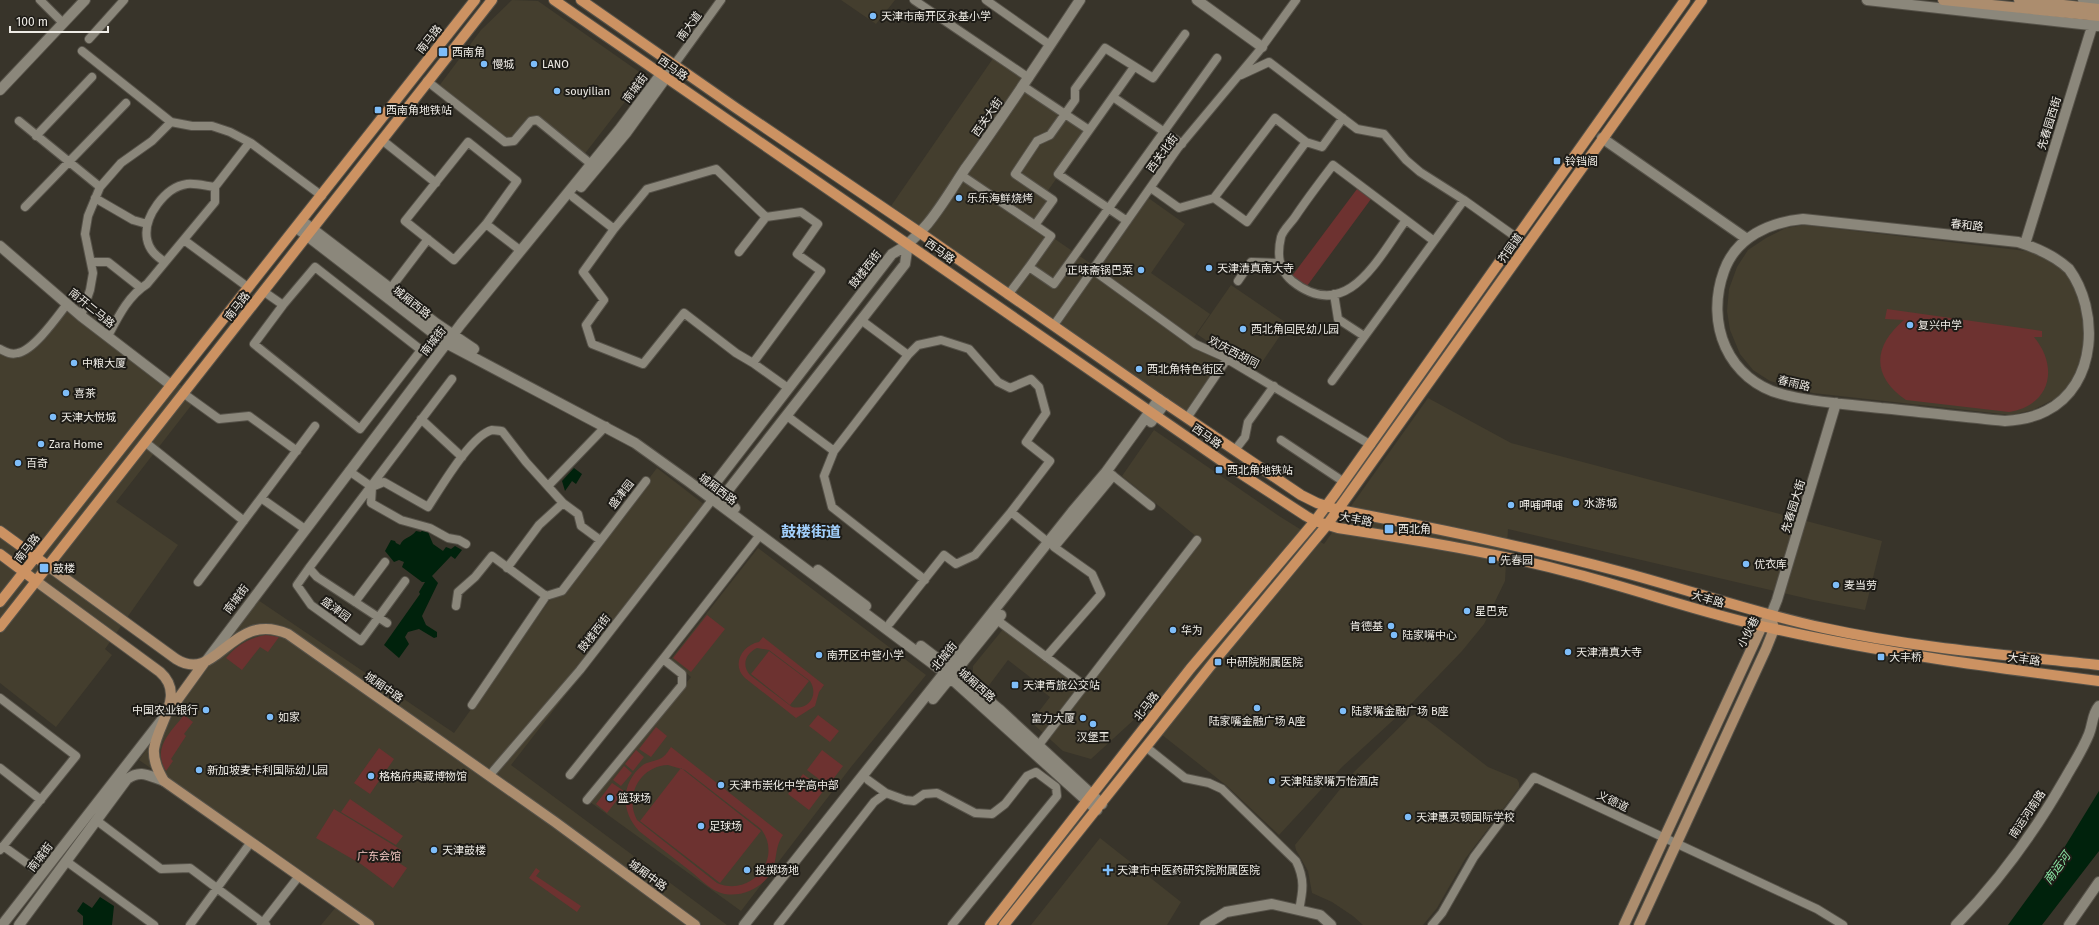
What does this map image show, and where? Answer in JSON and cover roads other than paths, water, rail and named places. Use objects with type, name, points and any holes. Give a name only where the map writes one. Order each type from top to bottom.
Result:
[{"type":"main road","name":"南马路","points":[[0,602],[322,196],[475,0]]},
{"type":"main road","name":"南马路","points":[[0,626],[492,0]]},
{"type":"main road","name":"西马路","points":[[554,0],[1258,486],[1315,521]]},
{"type":"main road","name":"西马路","points":[[581,0],[919,232],[1008,295],[1054,325],[1162,401],[1301,495],[1339,510]]},
{"type":"main road","name":"芥园道","points":[[1326,506],[1371,445],[1684,0]]},
{"type":"main road","name":"芥园道","points":[[1339,510],[1602,138],[1702,0]]},
{"type":"main road","points":[[1943,0],[2097,13]]},
{"type":"main road","points":[[2019,0],[2097,13]]},
{"type":"main road","name":"北马路","points":[[990,925],[1190,669],[1326,506]]},
{"type":"main road","points":[[1004,925],[1216,660],[1339,510]]},
{"type":"main road","name":"大丰路","points":[[1339,510],[1561,557],[1615,570],[1771,615],[1862,636],[2018,658],[2099,666]]},
{"type":"main road","name":"大丰路","points":[[1315,521],[1327,526],[1493,555],[1575,573],[1774,629],[1941,661],[2099,681]]},
{"type":"main road","points":[[0,531],[182,662],[196,665],[204,664]]},
{"type":"main road","points":[[0,554],[164,676],[172,691],[168,712],[154,749],[157,769],[164,781],[369,925]]},
{"type":"main road","name":"小伙巷","points":[[1624,925],[1762,626],[1771,615]]},
{"type":"main road","name":"小伙巷","points":[[1640,925],[1774,629],[1771,615]]},
{"type":"main road","name":"城厢中路","points":[[204,664],[233,641],[250,631],[263,628],[280,630],[288,634],[696,925]]},
{"type":"main road","points":[[1941,661],[1943,648]]},
{"type":"main road","name":"南城街","points":[[168,712],[204,664]]},
{"type":"street","points":[[40,0],[63,23]]},
{"type":"street","points":[[0,90],[85,0]]},
{"type":"street","points":[[89,39],[124,0]]},
{"type":"street","name":"南大道","points":[[674,65],[722,0]]},
{"type":"street","points":[[914,0],[1026,82],[1065,114],[1089,130]]},
{"type":"street","points":[[986,0],[1050,45]]},
{"type":"street","name":"西关大街","points":[[908,244],[919,232],[961,175],[1026,82],[1080,0]]},
{"type":"street","points":[[1198,0],[1262,47]]},
{"type":"street","name":"西关北街","points":[[1054,325],[1182,144],[1262,47],[1296,0]]},
{"type":"street","points":[[1867,0],[2097,13]]},
{"type":"street","points":[[2083,0],[2097,13]]},
{"type":"street","name":"先春园西街","points":[[2024,244],[2097,13]]},
{"type":"street","points":[[1035,225],[1053,200],[1015,174],[1037,142],[1050,135],[1075,100],[1075,89],[1105,48],[1153,78],[1185,34]]},
{"type":"street","points":[[82,51],[171,122],[192,126],[212,126],[230,132],[249,143],[322,196]]},
{"type":"street","points":[[1029,267],[1054,284],[1217,58]]},
{"type":"street","points":[[1239,76],[1269,62],[1357,129],[1384,134],[1406,160],[1420,172],[1464,200],[1527,245]]},
{"type":"street","name":"南城街","points":[[204,664],[349,471],[521,251],[591,164],[674,65]]},
{"type":"street","points":[[1127,221],[1058,174],[1134,67]]},
{"type":"street","name":"南城街","points":[[452,341],[626,133],[664,76]]},
{"type":"street","points":[[36,136],[92,77]]},
{"type":"street","points":[[427,81],[505,142],[514,141],[531,121],[537,120],[591,164]]},
{"type":"street","points":[[1113,97],[1182,144]]},
{"type":"street","points":[[25,207],[126,102]]},
{"type":"street","points":[[1150,188],[1179,208],[1214,198],[1275,118],[1306,142],[1322,147],[1343,118]]},
{"type":"street","points":[[18,121],[100,187]]},
{"type":"street","points":[[81,316],[90,290],[93,273],[85,234],[88,216],[100,187],[121,163],[152,141],[171,122]]},
{"type":"street","points":[[1602,138],[1747,239]]},
{"type":"street","points":[[382,140],[436,183]]},
{"type":"street","points":[[468,142],[517,181],[486,224],[454,260],[405,221],[468,142]]},
{"type":"street","points":[[1214,198],[1247,222],[1306,142]]},
{"type":"street","points":[[108,336],[123,308],[141,288],[147,284],[215,202],[215,187],[249,143]]},
{"type":"street","points":[[1406,220],[1361,281],[1343,293],[1322,295],[1303,289],[1288,277],[1278,258],[1282,235],[1332,165],[1406,220],[1434,241]]},
{"type":"street","points":[[766,217],[716,169],[647,189],[614,229],[583,272],[604,300],[586,326],[592,344],[643,364],[684,312],[736,353],[788,388]]},
{"type":"street","points":[[961,175],[1051,236],[1008,295]]},
{"type":"street","points":[[165,262],[153,253],[147,239],[147,224],[158,204],[173,189],[187,184],[215,187]]},
{"type":"street","points":[[573,197],[614,229]]},
{"type":"street","points":[[95,198],[133,220],[147,224]]},
{"type":"street","points":[[1332,380],[1464,200]]},
{"type":"street","points":[[739,252],[766,217],[800,212],[818,224],[797,254],[822,271],[753,363]]},
{"type":"street","name":"春和路","points":[[1747,239],[1756,232],[1786,220],[1803,219],[2024,244],[2037,248],[2069,269],[2081,284],[2094,315],[2096,357]]},
{"type":"street","points":[[486,224],[521,251]]},
{"type":"street","name":"城厢西路","points":[[299,225],[390,289],[452,341],[467,346],[638,437],[715,496],[890,623],[950,673],[1099,807]]},
{"type":"street","name":"城厢西路","points":[[309,232],[452,341],[635,443],[715,496],[760,535],[999,709],[1089,798]]},
{"type":"street","points":[[390,289],[428,239]]},
{"type":"street","name":"春雨路","points":[[1747,239],[1734,252],[1725,267],[1720,281],[1716,310],[1721,340],[1726,350],[1739,368],[1767,389],[1784,395],[1836,403],[2005,421],[2019,420],[2034,416],[2059,403],[2071,392],[2096,357]]},
{"type":"street","points":[[184,240],[249,288]]},
{"type":"street","name":"鼓楼西街","points":[[715,496],[787,416],[906,264],[908,244]]},
{"type":"street","name":"鼓楼西街","points":[[489,776],[580,670],[715,496],[788,388],[892,254],[908,244]]},
{"type":"street","name":"南开二马路","points":[[0,246],[81,316],[171,386]]},
{"type":"street","points":[[91,262],[108,262],[141,288]]},
{"type":"street","points":[[1238,281],[1251,262],[1280,263]]},
{"type":"street","points":[[315,267],[421,350],[360,429],[254,344],[283,305],[315,267]]},
{"type":"street","name":"欢庆西胡同","points":[[1093,270],[1195,344],[1227,359],[1371,445]]},
{"type":"street","points":[[264,291],[283,305]]},
{"type":"street","points":[[1334,294],[1338,319],[1364,336]]},
{"type":"street","points":[[0,349],[8,353],[19,353],[31,346],[67,304]]},
{"type":"street","points":[[861,320],[908,355]]},
{"type":"street","points":[[890,623],[925,580],[944,555],[956,564],[975,555],[1011,512],[1050,461],[1026,442],[1046,413],[1040,386],[1031,379],[1010,388],[998,382],[969,349],[941,340],[918,345],[908,355],[834,451],[824,476],[832,507],[925,580]]},
{"type":"street","points":[[1187,418],[1227,359]]},
{"type":"street","name":"盛津园","points":[[405,581],[361,641],[311,605],[297,585],[452,379]]},
{"type":"street","points":[[1235,450],[1245,437],[1248,422],[1274,386]]},
{"type":"street","points":[[183,394],[219,419],[249,416],[297,451]]},
{"type":"street","name":"北城街","points":[[744,925],[950,673],[997,620],[1106,472],[1162,401]]},
{"type":"street","name":"先春园大街","points":[[1771,615],[1777,600],[1836,403]]},
{"type":"street","name":"北城街","points":[[753,924],[868,780],[1051,545],[1112,475],[1153,413]]},
{"type":"street","points":[[787,416],[834,451]]},
{"type":"street","points":[[422,419],[462,457]]},
{"type":"street","points":[[198,582],[315,426]]},
{"type":"street","points":[[549,485],[606,426]]},
{"type":"street","points":[[372,487],[384,482],[428,507],[462,457],[473,444],[492,430],[502,431],[526,462],[549,485],[563,503],[578,514],[581,526],[600,540]]},
{"type":"street","points":[[1281,440],[1344,482]]},
{"type":"street","points":[[145,442],[244,521]]},
{"type":"street","points":[[349,471],[372,487]]},
{"type":"street","points":[[1112,475],[1151,506]]},
{"type":"street","name":"盛津园","points":[[546,596],[562,591],[646,481]]},
{"type":"street","points":[[372,487],[371,502],[401,520],[430,528],[448,538],[460,540],[466,544]]},
{"type":"street","points":[[261,498],[305,529]]},
{"type":"street","points":[[508,568],[539,525],[563,503]]},
{"type":"street","points":[[1011,512],[1051,545],[1092,574],[1101,594],[1046,657]]},
{"type":"street","points":[[570,775],[760,535]]},
{"type":"street","points":[[1038,746],[1197,540]]},
{"type":"street","points":[[456,606],[458,592],[475,577],[492,556],[546,596],[472,704]]},
{"type":"street","name":"盛津园","points":[[355,602],[385,562]]},
{"type":"street","name":"盛津园","points":[[310,568],[317,577],[387,623]]},
{"type":"street","points":[[997,620],[1085,686]]},
{"type":"street","points":[[587,800],[682,685],[682,674],[663,659]]},
{"type":"street","points":[[0,698],[76,756],[2,848],[42,874]]},
{"type":"street","name":"南运河南路","points":[[1956,925],[1998,876],[2037,823],[2065,778],[2089,734],[2095,711],[2099,706]]},
{"type":"street","name":"南城街","points":[[2,925],[168,712]]},
{"type":"street","points":[[1146,747],[1186,778],[1209,783],[1222,789],[1296,861],[1302,873],[1304,886],[1299,910]]},
{"type":"street","points":[[0,768],[40,800]]},
{"type":"street","points":[[868,780],[886,793],[905,800],[914,801],[924,794],[937,793],[975,813],[992,814],[1005,804],[1027,776],[1036,772],[1056,787],[1057,796],[952,925]]},
{"type":"street","name":"南城街","points":[[19,925],[127,779],[144,773],[164,781]]},
{"type":"street","name":"义德道","points":[[1432,925],[1442,913],[1474,857],[1534,777],[1677,842],[1817,909],[1843,925]]},
{"type":"street","points":[[778,925],[874,802],[886,793]]},
{"type":"street","points":[[96,820],[161,869],[190,868],[218,887],[263,924],[299,876]]},
{"type":"street","points":[[190,925],[251,842]]},
{"type":"street","points":[[66,861],[154,925]]},
{"type":"street","points":[[2069,925],[2099,882]]},
{"type":"street","points":[[2077,925],[2099,893]]},
{"type":"street","points":[[1205,925],[1226,912],[1272,904],[1320,915],[1331,925]]},
{"type":"water","points":[[574,468],[582,474],[576,484],[572,481],[565,491],[562,481]]},
{"type":"water","points":[[422,530],[428,532],[433,544],[443,551],[446,547],[451,549],[455,546],[462,550],[455,559],[451,556],[432,576],[438,583],[422,616],[426,625],[437,632],[437,637],[434,638],[419,629],[408,632],[405,637],[409,644],[399,658],[384,645],[420,594],[419,592],[425,582],[422,582],[402,567],[404,562],[399,560],[394,562],[385,551],[391,540],[400,545],[403,540],[416,531],[421,532]]},
{"type":"water","name":"南运河","points":[[2099,791],[2099,851],[2042,925],[2008,925],[2064,848]]},
{"type":"water","points":[[100,897],[114,906],[112,925],[83,925],[83,916],[77,911],[83,902],[92,908]]},
{"type":"place","name":"天津市南开区永基小学","points":[[873,16]]},
{"type":"place","name":"西南角","points":[[443,52]]},
{"type":"place","name":"慢城","points":[[484,64]]},
{"type":"place","name":"LANO","points":[[534,64]]},
{"type":"place","name":"souyilian","points":[[557,91]]},
{"type":"place","name":"西南角地铁站","points":[[378,110]]},
{"type":"place","name":"铃铛阁","points":[[1557,161]]},
{"type":"place","name":"乐乐海鲜烧烤","points":[[959,198]]},
{"type":"place","name":"天津清真南大寺","points":[[1209,268]]},
{"type":"place","name":"正味斋锅巴菜","points":[[1141,270]]},
{"type":"place","name":"复兴中学","points":[[1910,325]]},
{"type":"place","name":"西北角回民幼儿园","points":[[1243,329]]},
{"type":"place","name":"中粮大厦","points":[[74,363]]},
{"type":"place","name":"西北角特色街区","points":[[1139,369]]},
{"type":"place","name":"喜茶","points":[[66,393]]},
{"type":"place","name":"天津大悦城","points":[[53,417]]},
{"type":"place","name":"Zara Home","points":[[41,444]]},
{"type":"place","name":"百奇","points":[[18,463]]},
{"type":"place","name":"西北角地铁站","points":[[1219,470]]},
{"type":"place","name":"水游城","points":[[1576,503]]},
{"type":"place","name":"呷哺呷哺","points":[[1511,505]]},
{"type":"place","name":"西北角","points":[[1389,529]]},
{"type":"place","name":"先春园","points":[[1492,560]]},
{"type":"place","name":"优衣库","points":[[1746,564]]},
{"type":"place","name":"鼓楼","points":[[44,568]]},
{"type":"place","name":"麦当劳","points":[[1836,585]]},
{"type":"place","name":"星巴克","points":[[1467,611]]},
{"type":"place","name":"肯德基","points":[[1391,626]]},
{"type":"place","name":"华为","points":[[1173,630]]},
{"type":"place","name":"陆家嘴中心","points":[[1394,635]]},
{"type":"place","name":"天津清真大寺","points":[[1568,652]]},
{"type":"place","name":"南开区中营小学","points":[[819,655]]},
{"type":"place","name":"大丰桥","points":[[1881,657]]},
{"type":"place","name":"中研院附属医院","points":[[1218,662]]},
{"type":"place","name":"天津青旅公交站","points":[[1015,685]]},
{"type":"place","name":"陆家嘴金融广场 A座","points":[[1257,708]]},
{"type":"place","name":"中国农业银行","points":[[206,710]]},
{"type":"place","name":"陆家嘴金融广场 B座","points":[[1343,711]]},
{"type":"place","name":"如家","points":[[270,717]]},
{"type":"place","name":"富力大厦","points":[[1083,718]]},
{"type":"place","name":"汉堡王","points":[[1093,724]]},
{"type":"place","name":"新加坡麦卡利国际幼儿园","points":[[199,770]]},
{"type":"place","name":"格格府典藏博物馆","points":[[371,776]]},
{"type":"place","name":"天津陆家嘴万怡酒店","points":[[1272,781]]},
{"type":"place","name":"天津市崇化中学高中部","points":[[721,785]]},
{"type":"place","name":"篮球场","points":[[610,798]]},
{"type":"place","name":"天津惠灵顿国际学校","points":[[1408,817]]},
{"type":"place","name":"足球场","points":[[701,826]]},
{"type":"place","name":"天津鼓楼","points":[[434,850]]},
{"type":"place","name":"投掷场地","points":[[747,870]]},
{"type":"place","name":"天津市中医药研究院附属医院","points":[[1108,870]]},
{"type":"district","name":"鼓楼街道","points":[[811,532]]},
{"type":"park label","name":"广东会馆","points":[[379,856]]}]
